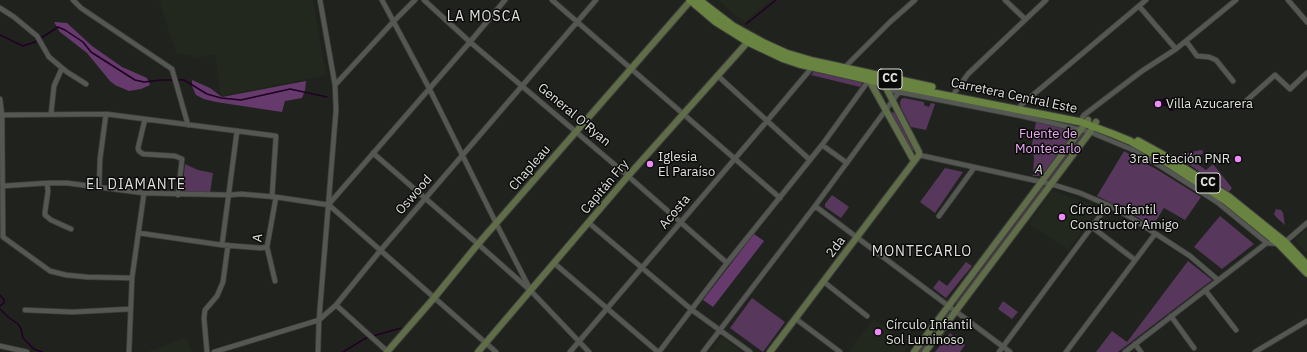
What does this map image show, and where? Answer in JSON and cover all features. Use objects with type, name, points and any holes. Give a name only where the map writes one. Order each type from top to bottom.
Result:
[{"type":"main road","name":"Carretera Central Este","points":[[691,0],[716,22],[784,59],[842,71],[883,83],[954,94],[1020,107],[1088,125],[1130,141],[1175,167],[1226,201],[1282,243],[1307,265]]},
{"type":"main road","name":"Carretera Central Este","points":[[699,0],[749,40]]},
{"type":"main road","name":"Carretera Central Este","points":[[1282,243],[1307,273]]},
{"type":"street","points":[[73,0],[82,8],[172,68],[188,125]]},
{"type":"street","points":[[318,352],[319,320],[335,125],[335,84],[320,0]]},
{"type":"street","points":[[382,0],[429,88],[531,291]]},
{"type":"street","points":[[335,84],[415,0]]},
{"type":"street","name":"General O'Ryan","points":[[424,0],[470,42],[576,131],[727,263]]},
{"type":"street","points":[[329,204],[506,0]]},
{"type":"street","points":[[552,0],[780,198]]},
{"type":"street","name":"Oswood","points":[[214,352],[319,320],[336,305],[380,251],[596,0]]},
{"type":"street","name":"Chapleau","points":[[388,352],[478,244],[691,0]]},
{"type":"street","points":[[842,71],[890,22],[915,0]]},
{"type":"street","points":[[1005,0],[1025,19]]},
{"type":"street","points":[[954,94],[968,74],[1046,0]]},
{"type":"street","points":[[1020,107],[1146,0]]},
{"type":"street","points":[[1088,125],[1084,115],[1142,71],[1176,49],[1236,0]]},
{"type":"street","points":[[1288,0],[1307,22]]},
{"type":"street","points":[[1139,6],[1176,49]]},
{"type":"street","points":[[0,8],[14,17],[37,36],[49,57],[62,68],[86,84]]},
{"type":"street","name":"Capitán Fry","points":[[478,352],[628,176],[749,40]]},
{"type":"street","points":[[1186,41],[1197,56],[1209,57],[1216,60],[1233,81]]},
{"type":"street","name":"Acosta","points":[[570,352],[767,121],[812,64]]},
{"type":"street","points":[[51,114],[54,86],[62,68]]},
{"type":"street","points":[[1246,100],[1275,75],[1290,89],[1307,73]]},
{"type":"street","points":[[718,76],[810,160]]},
{"type":"street","points":[[554,263],[659,352],[727,263],[822,145],[869,79],[914,161]]},
{"type":"street","points":[[883,83],[899,92],[1022,116],[1088,125],[1160,166],[1217,202],[1267,243]]},
{"type":"street","points":[[883,83],[919,152],[918,155]]},
{"type":"street","points":[[703,352],[815,206],[899,92]]},
{"type":"street","points":[[0,99],[3,186],[1,219],[3,237],[50,272],[87,277],[132,278]]},
{"type":"street","points":[[99,188],[100,159],[106,114]]},
{"type":"street","points":[[1,115],[106,114],[237,131],[230,195],[222,245]]},
{"type":"street","points":[[144,119],[138,148],[139,151],[143,154],[174,156],[182,159],[178,195]]},
{"type":"street","points":[[914,352],[1042,182],[1088,125]]},
{"type":"street","points":[[924,352],[1051,184],[1088,125]]},
{"type":"street","name":"A","points":[[237,131],[276,136],[274,197],[268,247],[275,281]]},
{"type":"street","points":[[822,145],[847,163]]},
{"type":"street","points":[[373,153],[531,291],[589,352]]},
{"type":"street","name":"2da","points":[[770,352],[918,155]]},
{"type":"street","name":"A","points":[[918,155],[1051,184],[1080,193],[1108,205],[1130,217],[1190,256],[1218,280]]},
{"type":"street","points":[[939,216],[974,168]]},
{"type":"street","points":[[3,186],[47,182],[67,183],[144,193],[178,195],[241,194],[329,204],[380,251],[496,352]]},
{"type":"street","points":[[47,182],[48,191],[45,215],[51,220],[71,229]]},
{"type":"street","points":[[129,352],[132,278],[144,193]]},
{"type":"street","points":[[999,352],[1108,205]]},
{"type":"street","points":[[815,206],[1010,352]]},
{"type":"street","points":[[589,223],[692,310],[750,352]]},
{"type":"street","points":[[1125,352],[1267,243],[1282,243],[1307,223]]},
{"type":"street","points":[[1092,227],[1135,260]]},
{"type":"street","points":[[139,233],[222,245],[261,248],[268,247]]},
{"type":"street","points":[[1066,352],[1155,234]]},
{"type":"street","points":[[207,352],[204,318],[205,310],[217,296],[223,282],[228,245]]},
{"type":"street","points":[[824,282],[867,316]]},
{"type":"street","points":[[1205,290],[1236,330]]},
{"type":"street","points":[[336,305],[388,352]]},
{"type":"street","points":[[25,310],[73,312],[130,309]]},
{"type":"street","points":[[1171,316],[1194,348]]},
{"type":"street","points":[[796,319],[837,351]]},
{"type":"street","points":[[1256,352],[1307,321]]},
{"type":"street","points":[[1135,344],[1141,352]]},
{"type":"street","points":[[0,346],[27,352]]},
{"type":"shaded area","points":[[159,0],[313,0],[326,75],[221,96],[215,55],[197,57],[176,53]]},
{"type":"shaded area","points":[[718,0],[771,0],[744,22]]},
{"type":"shaded area","points":[[54,22],[67,23],[92,46],[122,67],[147,78],[150,85],[141,89],[129,91],[115,85],[87,53],[60,32]]},
{"type":"shaded area","points":[[192,80],[210,88],[222,97],[306,81],[302,98],[285,101],[282,112],[204,99],[196,95],[192,86]]},
{"type":"shaded area","points":[[1165,98],[1174,111],[1169,111],[1169,108],[1165,106],[1158,108],[1157,103],[1159,100]]},
{"type":"shaded area","name":"Círculo Infantil Constructor Amigo","points":[[1052,191],[1094,205],[1096,211],[1068,250],[1029,223]]},
{"type":"shaded area","points":[[1307,229],[1307,253],[1295,240]]},
{"type":"shaded area","points":[[754,234],[764,241],[713,307],[703,300]]},
{"type":"shaded area","name":"Círculo Infantil Sol Luminoso","points":[[874,319],[909,346],[905,352],[848,352]]},
{"type":"shaded area","points":[[722,337],[742,352],[710,352]]},
{"type":"shaded area","points":[[186,338],[192,352],[147,352]]},
{"type":"green space","points":[[814,71],[863,82],[860,87],[811,75]]},
{"type":"green space","points":[[904,98],[924,102],[924,105],[929,107],[931,103],[935,104],[926,130],[911,127],[901,108],[901,99]]},
{"type":"green space","points":[[892,112],[895,113],[914,149],[913,151],[911,150],[892,115]]},
{"type":"green space","name":"Fuente de Montecarlo","points":[[1036,122],[1069,130],[1072,134],[1042,175],[1033,176],[1034,157],[1031,149]]},
{"type":"green space","points":[[1096,130],[1129,144],[1166,165],[1225,204],[1264,236],[1263,237],[1223,205],[1165,166],[1129,145],[1095,132]]},
{"type":"green space","points":[[1082,134],[1085,134],[1051,180],[1047,180]]},
{"type":"green space","points":[[1201,150],[1203,153],[1193,161],[1206,170],[1213,164],[1232,188],[1229,192],[1178,157],[1182,154]]},
{"type":"green space","points":[[1124,151],[1201,197],[1185,220],[1164,208],[1152,227],[1128,211],[1097,196]]},
{"type":"green space","points":[[185,164],[198,170],[213,173],[210,193],[182,192]]},
{"type":"green space","points":[[945,168],[963,172],[935,213],[920,202]]},
{"type":"green space","points":[[1043,186],[1046,187],[957,305],[956,303]]},
{"type":"green space","points":[[832,195],[849,207],[841,218],[825,207],[825,204]]},
{"type":"green space","points":[[1276,209],[1281,210],[1283,213],[1285,225],[1274,214]]},
{"type":"green space","points":[[1220,216],[1254,244],[1222,269],[1194,247]]},
{"type":"green space","points":[[1188,261],[1212,280],[1118,352],[1096,352],[1112,331],[1127,342]]},
{"type":"green space","points":[[966,262],[972,266],[946,298],[933,288],[939,280],[947,286]]},
{"type":"green space","points":[[752,298],[785,322],[763,352],[730,328]]},
{"type":"green space","points":[[1003,301],[1018,312],[1012,319],[998,309]]},
{"type":"green space","points":[[950,310],[953,311],[921,352],[918,352]]},
{"type":"green space","points":[[950,333],[965,345],[960,352],[935,352]]},
{"type":"waterway","points":[[746,24],[776,0]]},
{"type":"waterway","points":[[0,35],[23,46],[35,42],[58,27],[83,42],[91,52],[135,80],[144,82],[173,80]]},
{"type":"waterway","points":[[177,80],[184,80],[207,94],[221,98],[241,100],[290,89],[327,97]]},
{"type":"waterway","points":[[0,295],[4,300],[4,303],[0,306]]},
{"type":"waterway","points":[[0,309],[18,324],[23,338],[34,349],[42,352]]},
{"type":"waterway","points":[[343,352],[366,338],[401,328]]},
{"type":"place","name":"Villa Azucarera","points":[[1158,104]]},
{"type":"place","name":"3ra Estación PNR","points":[[1238,159]]},
{"type":"place","name":"Iglesia El Paraíso","points":[[650,164]]},
{"type":"place","name":"Círculo Infantil Constructor Amigo","points":[[1062,217]]},
{"type":"place","name":"Círculo Infantil Sol Luminoso","points":[[878,332]]},
{"type":"district","name":"LA MOSCA","points":[[484,17]]},
{"type":"district","name":"EL DIAMANTE","points":[[136,185]]},
{"type":"district","name":"MONTECARLO","points":[[922,252]]}]
